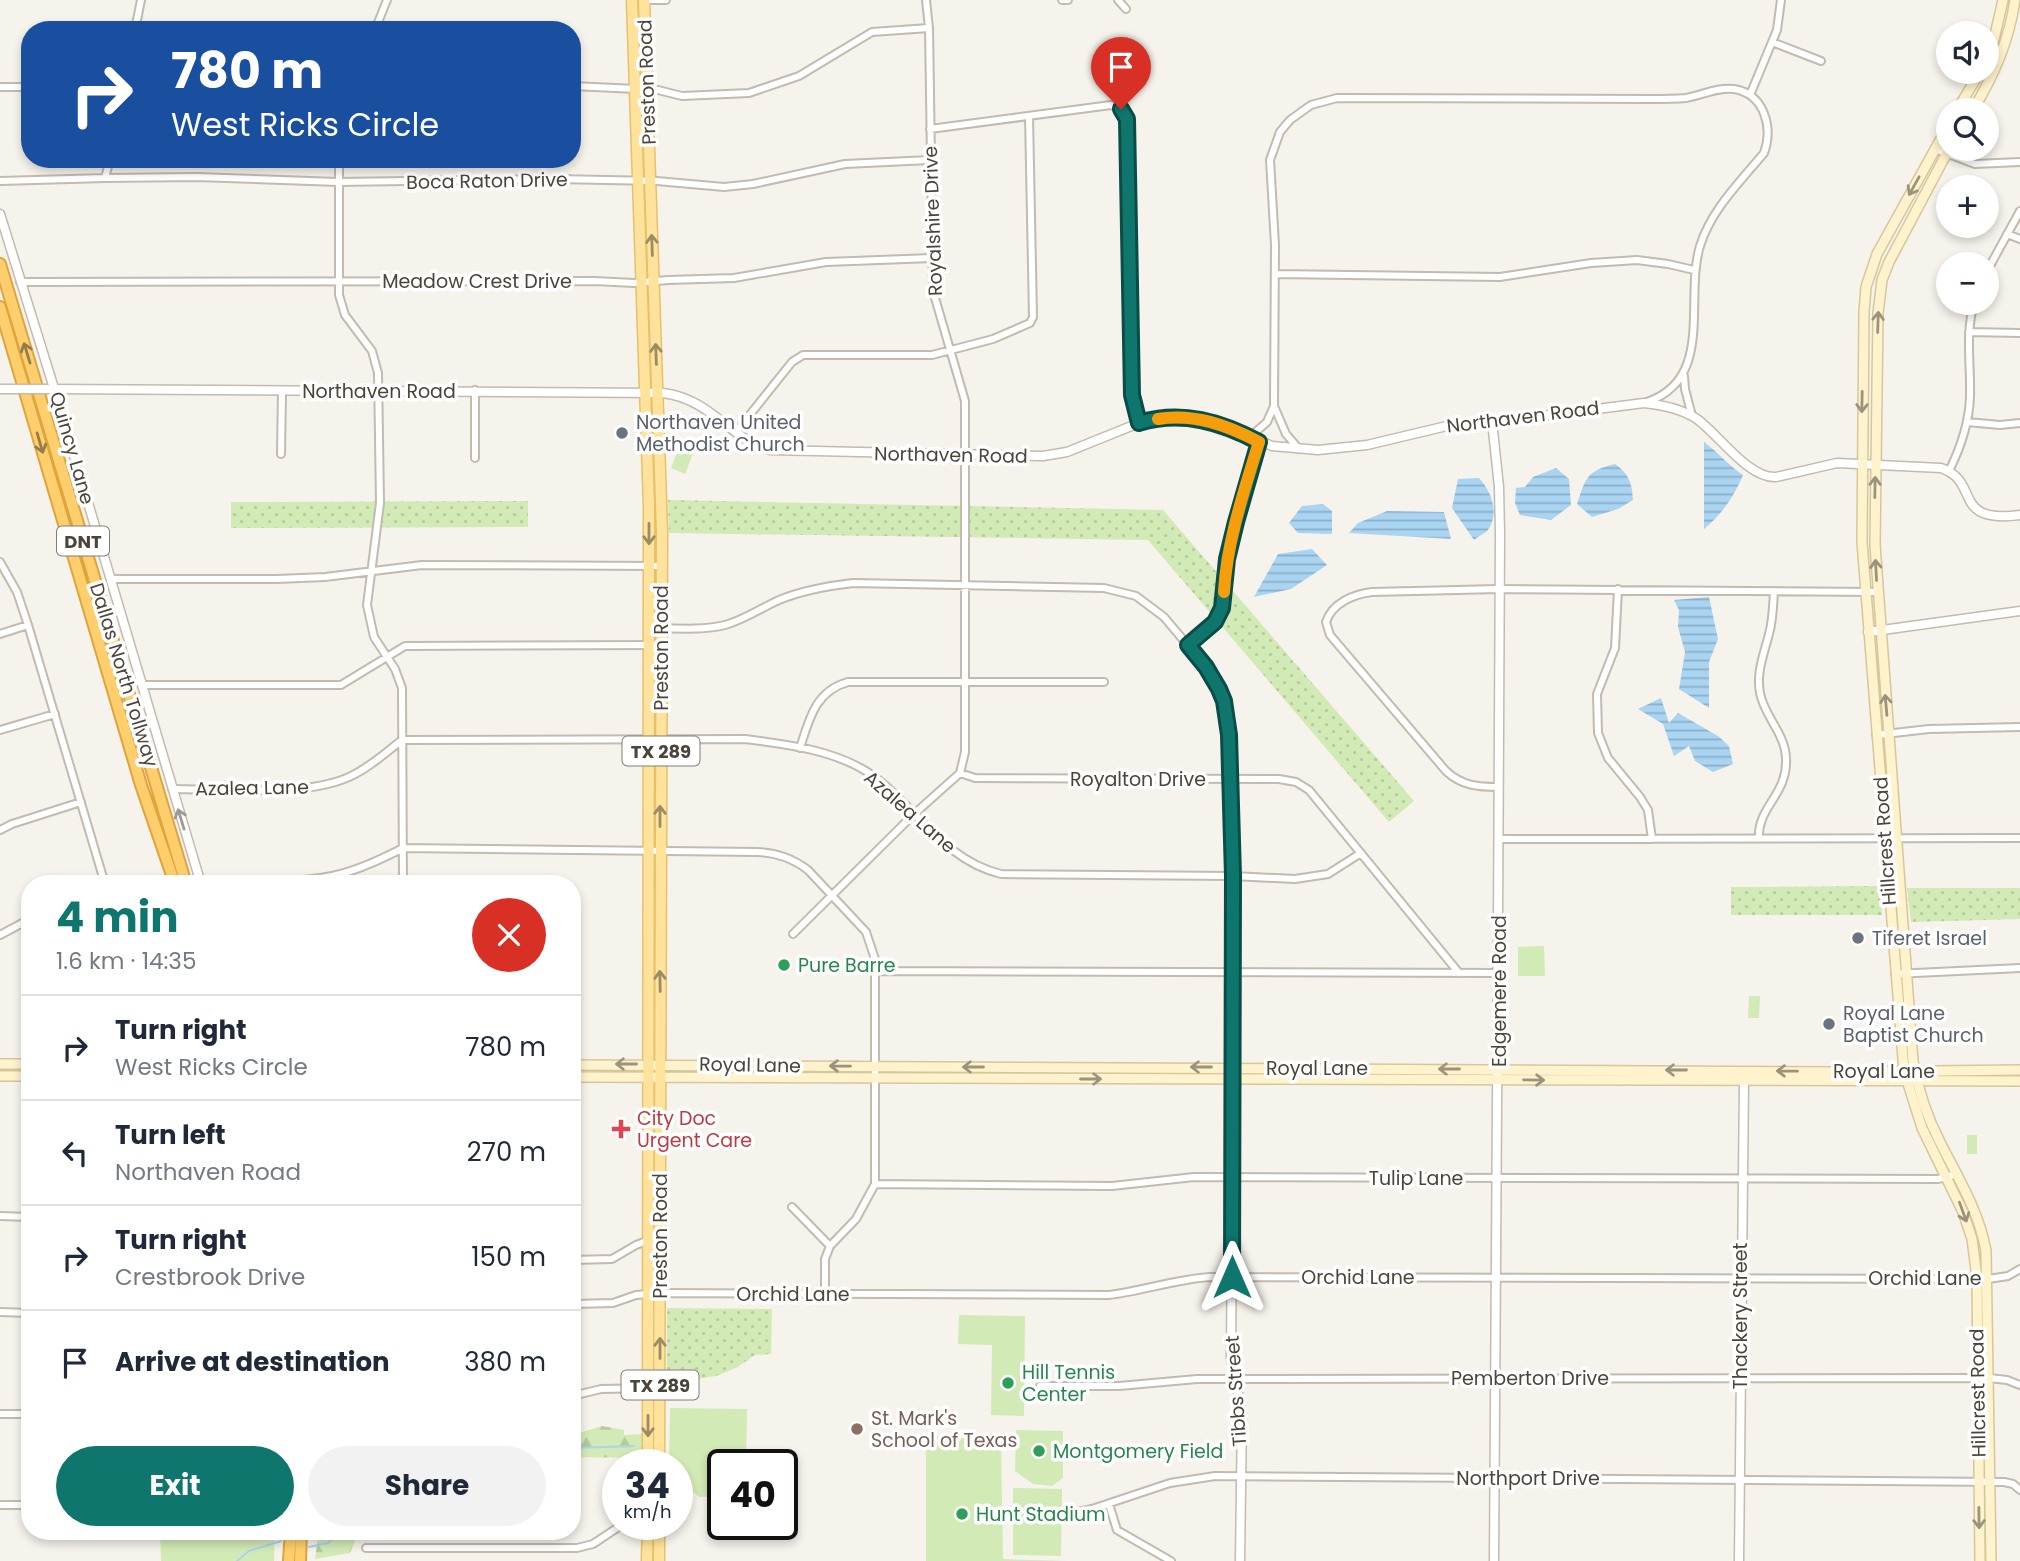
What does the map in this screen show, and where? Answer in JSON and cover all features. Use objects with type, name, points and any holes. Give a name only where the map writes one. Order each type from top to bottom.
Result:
[{"type":"highway","name":"Dallas North Tollway","points":[[0,264],[172,859],[173,875]]},
{"type":"highway","name":"Dallas North Tollway","points":[[0,307],[141,785],[181,875]]},
{"type":"highway","points":[[172,859],[189,875]]},
{"type":"highway","points":[[289,1561],[290,1540]]},
{"type":"highway","points":[[300,1561],[301,1540]]},
{"type":"main road","name":"Preston Road","points":[[632,0],[649,506],[649,645],[660,851],[660,955],[655,1064],[655,1181],[660,1236],[659,1449]]},
{"type":"main road","name":"Preston Road","points":[[645,0],[662,566],[649,851],[649,957],[655,1064]]},
{"type":"main road","points":[[1998,21],[2003,0]]},
{"type":"main road","points":[[1980,98],[2005,46],[2015,0]]},
{"type":"main road","name":"Hillcrest Road","points":[[1935,149],[1877,254],[1866,287],[1861,463],[1862,542],[1904,1072],[1922,1128],[1963,1212],[1972,1239],[1977,1278],[1980,1561]]},
{"type":"main road","name":"Hillcrest Road","points":[[1943,161],[1882,280],[1878,313],[1874,510],[1880,629],[1915,1071],[1931,1123],[1957,1174],[1983,1236],[1988,1279],[1991,1561]]},
{"type":"main road","points":[[649,506],[661,507]]},
{"type":"main road","points":[[649,908],[660,908]]},
{"type":"main road","points":[[649,957],[660,955]]},
{"type":"main road","points":[[0,1063],[21,1064]]},
{"type":"main road","name":"Royal Lane","points":[[581,1065],[1366,1069],[1626,1081],[2020,1081]]},
{"type":"main road","points":[[1046,1067],[1046,1079]]},
{"type":"main road","points":[[1366,1069],[1366,1081]]},
{"type":"main road","points":[[1626,1081],[1627,1070]]},
{"type":"main road","name":"Royal Lane","points":[[581,1077],[1366,1081],[1627,1070],[2020,1070]]},
{"type":"main road","points":[[1987,1070],[1987,1081]]},
{"type":"main road","points":[[0,1076],[21,1076]]},
{"type":"main road","name":"Preston Road","points":[[648,1449],[649,1240],[655,1181]]},
{"type":"main road","points":[[647,1561],[648,1540]]},
{"type":"main road","points":[[659,1540],[659,1561]]},
{"type":"street","points":[[137,21],[141,0]]},
{"type":"street","points":[[379,21],[387,0]]},
{"type":"street","points":[[645,0],[666,0]]},
{"type":"street","name":"Royalshire Drive","points":[[926,0],[929,28],[933,291],[965,401],[966,681],[965,752],[960,773]]},
{"type":"street","points":[[1062,0],[1068,0]]},
{"type":"street","points":[[1118,0],[1126,9]]},
{"type":"street","points":[[1750,95],[1777,30],[1781,0]]},
{"type":"street","points":[[581,87],[647,90],[682,96],[749,93],[799,76],[872,32],[929,28]]},
{"type":"street","points":[[1772,42],[1821,61]]},
{"type":"street","points":[[0,87],[21,87]]},
{"type":"street","points":[[1301,450],[1286,433],[1275,406],[1275,274],[1270,160],[1280,132],[1290,120],[1311,105],[1337,98],[1660,99],[1684,98],[1728,89],[1750,95],[1767,120],[1767,144],[1764,153],[1719,208],[1700,245],[1694,270],[1693,336],[1684,374],[1692,416]]},
{"type":"street","points":[[930,129],[1111,106],[1124,111],[1127,119],[1132,395],[1139,423]]},
{"type":"street","points":[[736,432],[792,362],[803,355],[932,355],[993,339],[1026,326],[1033,317],[1030,116]]},
{"type":"street","name":"Boca Raton Drive","points":[[0,181],[105,177],[338,182],[503,179],[650,182],[724,187],[753,184],[845,163],[930,160]]},
{"type":"street","points":[[1969,161],[1975,164],[2020,162]]},
{"type":"street","points":[[105,177],[108,168]]},
{"type":"street","points":[[339,168],[341,305],[345,315],[367,342],[376,362],[379,391],[380,503],[368,594],[369,617],[374,638],[401,680],[403,875]]},
{"type":"street","points":[[1997,252],[2020,211]]},
{"type":"street","name":"Quincy Lane","points":[[0,214],[50,389],[142,685],[196,875]]},
{"type":"street","points":[[2007,234],[2020,239]]},
{"type":"street","name":"Meadow Crest Drive","points":[[20,282],[642,282],[734,278],[826,262],[932,258]]},
{"type":"street","points":[[1275,274],[1500,277],[1591,263],[1637,260],[1694,270]]},
{"type":"street","points":[[1971,315],[1967,422],[1962,442],[1949,471],[1959,480],[1972,505],[1982,513],[1995,517],[2020,514]]},
{"type":"street","points":[[1969,332],[2020,333]]},
{"type":"street","points":[[1644,403],[1666,393],[1684,374]]},
{"type":"street","name":"Northaven Road","points":[[0,389],[657,392],[679,395],[696,402],[751,443],[776,451],[965,455],[1055,455],[1139,423],[1163,418],[1192,418],[1223,425],[1259,442],[1301,450],[1367,445],[1433,428],[1644,403],[1674,408],[1692,416],[1752,469],[1766,477],[1827,465],[1861,463],[1931,467],[1949,471]]},
{"type":"street","points":[[475,390],[475,458]]},
{"type":"street","points":[[281,454],[282,391]]},
{"type":"street","points":[[1250,437],[1268,422],[1275,406]]},
{"type":"street","name":"Edgemere Road","points":[[1492,421],[1499,487],[1499,973],[1494,1561]]},
{"type":"street","points":[[1967,422],[2020,423]]},
{"type":"street","points":[[1188,645],[1215,622],[1222,608],[1225,574],[1235,526],[1259,442]]},
{"type":"street","points":[[0,562],[17,592],[29,625],[102,875]]},
{"type":"street","points":[[110,579],[325,577],[422,565],[662,566]]},
{"type":"street","name":"Tibbs Street","points":[[649,628],[706,628],[728,624],[793,594],[853,583],[1104,588],[1128,593],[1155,608],[1206,667],[1224,701],[1229,735],[1233,876],[1231,1358],[1242,1415],[1240,1561]]},
{"type":"street","points":[[1499,787],[1471,786],[1446,771],[1330,635],[1327,628],[1328,616],[1345,601],[1364,593],[1499,589],[1878,592]]},
{"type":"street","points":[[1618,589],[1615,648],[1597,694],[1598,733],[1608,758],[1648,810],[1652,839]]},
{"type":"street","points":[[1759,838],[1761,818],[1777,797],[1782,785],[1786,758],[1781,738],[1763,706],[1759,686],[1760,666],[1772,619],[1774,591]]},
{"type":"street","points":[[1868,632],[2020,611]]},
{"type":"street","points":[[0,634],[29,625]]},
{"type":"street","points":[[142,685],[334,686],[350,682],[387,656],[405,646],[415,645],[660,645]]},
{"type":"street","points":[[800,748],[813,710],[823,695],[841,684],[855,681],[1104,682]]},
{"type":"street","points":[[0,730],[55,714]]},
{"type":"street","points":[[1876,735],[1974,727],[2020,727]]},
{"type":"street","name":"Azalea Lane","points":[[172,789],[318,787],[350,776],[368,766],[402,740],[745,739],[834,757],[868,773],[957,854],[977,866],[1001,874],[1295,879],[1320,877],[1336,871],[1361,853]]},
{"type":"street","points":[[793,934],[913,815],[960,773]]},
{"type":"street","name":"Royalton Drive","points":[[960,773],[975,778],[1279,779],[1303,785],[1459,973]]},
{"type":"street","points":[[0,830],[81,802]]},
{"type":"street","points":[[1499,839],[2020,838]]},
{"type":"street","points":[[335,875],[374,863],[403,848],[757,852],[779,854],[808,870],[866,932],[874,949],[876,971],[875,1184],[856,1219],[830,1246],[825,1265],[825,1293]]},
{"type":"street","points":[[0,934],[21,924]]},
{"type":"street","points":[[1895,974],[2020,968]]},
{"type":"street","points":[[876,971],[1499,973]]},
{"type":"street","name":"Thackery Street","points":[[1739,1561],[1744,1070]]},
{"type":"street","name":"Tulip Lane","points":[[875,1184],[1112,1186],[1179,1178],[1232,1177],[1947,1178],[1957,1174]]},
{"type":"street","points":[[793,1207],[830,1246]]},
{"type":"street","points":[[0,1216],[21,1217]]},
{"type":"street","points":[[581,1259],[612,1259],[660,1236]]},
{"type":"street","name":"Orchid Lane","points":[[581,1304],[613,1303],[636,1295],[660,1293],[1110,1295],[1144,1290],[1188,1278],[1988,1279],[2008,1276],[2020,1269]]},
{"type":"street","points":[[0,1312],[21,1313]]},
{"type":"street","name":"Pemberton Drive","points":[[1040,1386],[1095,1387],[1173,1380],[1495,1378],[1989,1378],[2020,1385]]},
{"type":"street","points":[[581,1394],[660,1385]]},
{"type":"street","points":[[0,1414],[21,1414]]},
{"type":"street","name":"Northport Drive","points":[[1072,1513],[1190,1478],[1241,1476],[2008,1482],[2020,1490]]},
{"type":"street","points":[[1109,1504],[1117,1530],[1171,1561]]},
{"type":"street","points":[[0,1505],[21,1505]]},
{"type":"street","points":[[366,1548],[577,1548],[593,1544],[602,1538]]},
{"type":"green space","points":[[682,440],[696,446],[685,474],[671,468]]},
{"type":"green space","points":[[668,500],[1163,510],[1414,801],[1389,822],[1148,540],[669,533]]},
{"type":"green space","points":[[528,501],[528,527],[231,528],[231,502]]},
{"type":"green space","points":[[1880,886],[1882,915],[1731,915],[1731,887]]},
{"type":"green space","points":[[1907,888],[2020,888],[2020,919],[1911,922]]},
{"type":"green space","points":[[1544,946],[1545,976],[1518,976],[1518,947]]},
{"type":"green space","points":[[1749,996],[1760,996],[1759,1018],[1748,1018]]},
{"type":"green space","points":[[1967,1135],[1977,1135],[1977,1154],[1967,1154]]},
{"type":"green space","points":[[667,1308],[772,1309],[771,1354],[755,1355],[736,1368],[716,1376],[667,1379]]},
{"type":"green space","name":"Hill Tennis Center","points":[[959,1315],[1025,1316],[1024,1416],[991,1415],[992,1345],[958,1344]]},
{"type":"green space","points":[[670,1408],[747,1409],[746,1449],[707,1449],[707,1497],[699,1497],[693,1492],[693,1449],[669,1449]]},
{"type":"green space","points":[[602,1426],[624,1430],[624,1435],[644,1434],[644,1449],[602,1449],[602,1457],[581,1457],[581,1432]]},
{"type":"green space","name":"Montgomery Field","points":[[1016,1430],[1063,1431],[1063,1478],[1052,1486],[1033,1484],[1015,1471]]},
{"type":"green space","points":[[936,1437],[989,1437],[1001,1446],[1003,1559],[1067,1561],[926,1561],[926,1445]]},
{"type":"green space","points":[[1013,1488],[1062,1489],[1061,1556],[1013,1555]]},
{"type":"green space","points":[[160,1540],[275,1540],[274,1561],[161,1561]]},
{"type":"green space","points":[[318,1540],[355,1540],[350,1553],[315,1559]]},
{"type":"water","points":[[1704,442],[1743,475],[1727,505],[1704,529]]},
{"type":"water","points":[[1615,464],[1629,479],[1633,500],[1618,509],[1592,517],[1577,504],[1583,488],[1593,473]]},
{"type":"water","points":[[1556,468],[1569,479],[1571,505],[1551,520],[1520,515],[1515,503],[1516,488],[1525,487],[1533,477]]},
{"type":"water","points":[[1479,478],[1487,489],[1494,510],[1488,530],[1474,540],[1452,508],[1458,479]]},
{"type":"water","points":[[1323,504],[1332,511],[1332,534],[1298,533],[1289,523],[1302,506]]},
{"type":"water","points":[[1387,511],[1444,512],[1451,539],[1349,533],[1358,523]]},
{"type":"water","points":[[1312,549],[1327,565],[1291,589],[1254,597],[1278,554]]},
{"type":"water","points":[[1709,597],[1718,639],[1709,662],[1709,708],[1679,689],[1685,652],[1678,627],[1679,610],[1674,600]]},
{"type":"water","points":[[1661,698],[1669,723],[1678,713],[1718,736],[1729,746],[1733,764],[1713,772],[1695,761],[1689,746],[1674,756],[1663,724],[1638,709]]},
{"type":"waterway","points":[[581,1448],[634,1446]]},
{"type":"waterway","points":[[309,1547],[331,1540]]},
{"type":"waterway","points":[[237,1561],[249,1551],[281,1541]]},
{"type":"slow traffic","points":[[1158,419],[1192,418],[1212,422],[1259,442],[1240,503],[1227,559],[1224,592]]},
{"type":"place","name":"Northaven United Methodist Church","points":[[622,433]]},
{"type":"place","name":"Tiferet Israel","points":[[1858,938]]},
{"type":"place","name":"Pure Barre","points":[[784,965]]},
{"type":"place","name":"Royal Lane Baptist Church","points":[[1829,1024]]},
{"type":"place","name":"City Doc Urgent Care","points":[[621,1129]]},
{"type":"place","name":"Hill Tennis Center","points":[[1008,1383]]},
{"type":"place","name":"St. Mark's School of Texas","points":[[857,1429]]},
{"type":"place","name":"Montgomery Field","points":[[1039,1451]]},
{"type":"place","name":"Hunt Stadium","points":[[962,1514]]},
{"type":"route","points":[[1121,109],[1127,119],[1132,395],[1139,423],[1163,418],[1192,418],[1223,425],[1259,442],[1240,503],[1227,559],[1222,608],[1215,622],[1188,645],[1219,689],[1224,701],[1229,735],[1233,876],[1232,1277]]}]
